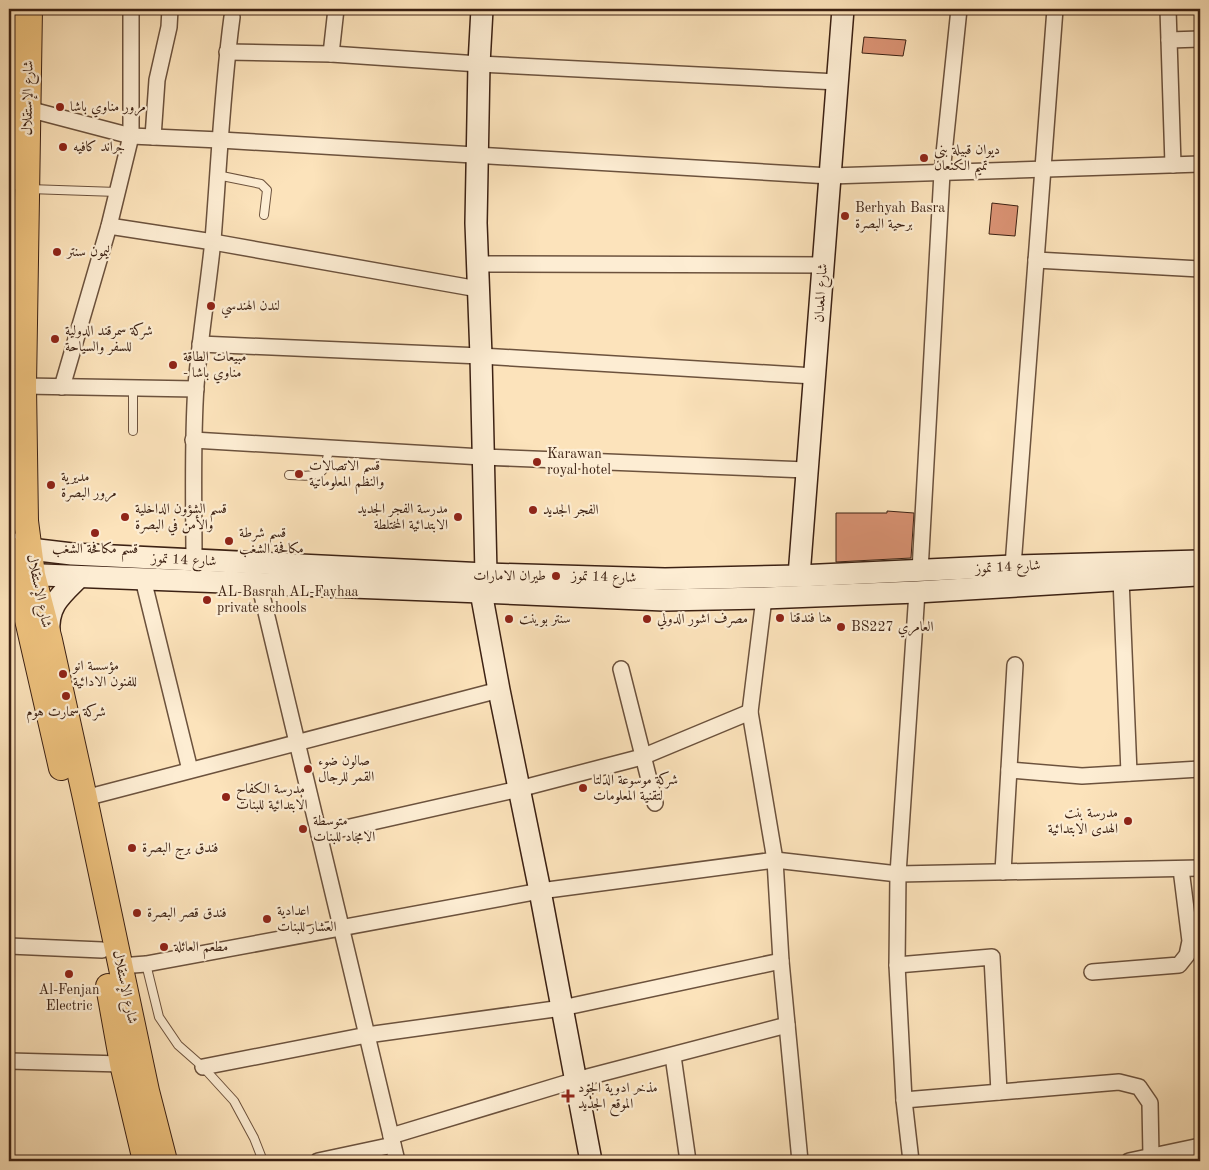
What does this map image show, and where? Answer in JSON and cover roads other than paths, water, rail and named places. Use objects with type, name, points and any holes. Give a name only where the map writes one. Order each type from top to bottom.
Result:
[{"type":"main road","name":"شارع الإستقلال","points":[[13,9],[26,521],[16,546],[16,580],[28,624],[93,904],[122,1064],[145,1161]]},
{"type":"main road","name":"شارع الإستقلال","points":[[16,101],[30,9]]},
{"type":"main road","points":[[482,9],[476,224],[481,356],[483,583],[500,690],[540,891],[590,1161]]},
{"type":"main road","name":"شارع المعدان","points":[[799,576],[844,9]]},
{"type":"main road","name":"شارع 14 تموز","points":[[16,546],[72,554],[194,560],[483,583],[664,600],[917,592],[1120,580],[1190,572],[1200,562]]},
{"type":"main road","points":[[1190,572],[1200,557]]},
{"type":"main road","name":"شارع 14 تموز","points":[[16,580],[79,577],[259,583],[483,583],[799,576],[1013,566],[1190,572]]},
{"type":"main road","points":[[50,640],[49,625],[53,606],[57,599],[79,577]]},
{"type":"main road","name":"شارع الإستقلال","points":[[16,580],[50,640],[147,1091],[164,1161]]},
{"type":"street","points":[[62,387],[109,226],[130,136],[131,9]]},
{"type":"street","points":[[153,137],[157,80],[169,27],[170,9]]},
{"type":"street","points":[[331,54],[336,9]]},
{"type":"street","points":[[920,571],[942,172],[959,9]]},
{"type":"street","points":[[1013,566],[1055,9]]},
{"type":"street","points":[[1168,9],[1173,165]]},
{"type":"street","points":[[194,560],[193,440],[196,389],[212,242],[227,52],[232,17]]},
{"type":"street","points":[[1169,40],[1200,39]]},
{"type":"street","points":[[227,52],[331,54],[479,64],[838,82]]},
{"type":"street","points":[[16,101],[130,136],[830,176],[1200,164]]},
{"type":"street","points":[[109,226],[212,242],[478,289]]},
{"type":"street","points":[[1036,260],[1200,269]]},
{"type":"street","points":[[477,264],[823,265]]},
{"type":"street","points":[[200,344],[481,356],[814,376]]},
{"type":"street","points":[[24,386],[196,389]]},
{"type":"street","points":[[193,440],[482,457],[807,470]]},
{"type":"street","points":[[143,579],[190,770]]},
{"type":"street","points":[[1120,580],[1129,772]]},
{"type":"street","points":[[259,583],[397,1161]]},
{"type":"street","points":[[911,1161],[904,1100],[898,964],[898,874],[917,592]]},
{"type":"street","points":[[764,598],[750,712],[775,860],[786,1025],[800,1161]]},
{"type":"street","points":[[1003,872],[1015,665]]},
{"type":"street","points":[[621,669],[655,803]]},
{"type":"street","points":[[85,798],[500,690]]},
{"type":"street","points":[[319,834],[519,789],[642,757],[750,712]]},
{"type":"street","points":[[1009,770],[1082,776],[1200,769]]},
{"type":"street","points":[[120,966],[146,964],[540,891],[775,860],[898,874],[1200,868]]},
{"type":"street","points":[[1092,972],[1179,965],[1187,955],[1190,941],[1181,869]]},
{"type":"street","points":[[9,946],[102,950]]},
{"type":"street","points":[[898,964],[992,957],[999,1092]]},
{"type":"street","points":[[203,1067],[366,1035],[562,1008],[781,961]]},
{"type":"street","points":[[318,1161],[392,1141],[576,1080],[786,1025]]},
{"type":"street","points":[[673,1056],[688,1161]]},
{"type":"street","points":[[9,1061],[122,1064]]},
{"type":"street","points":[[904,1100],[1119,1082],[1139,1087],[1150,1103],[1151,1156]]},
{"type":"street","points":[[1130,1161],[1200,1146]]},
{"type":"lane","points":[[218,175],[261,184],[268,190],[264,215]]},
{"type":"lane","points":[[18,184],[117,192]]},
{"type":"lane","points":[[133,388],[133,431]]},
{"type":"lane","points":[[289,475],[314,476],[321,472],[325,468],[329,448]]},
{"type":"lane","points":[[146,964],[159,1016],[178,1045],[203,1067],[234,1100],[254,1138],[263,1161]]},
{"type":"place","name":"مرور مناوي باشا","points":[[60,107]]},
{"type":"place","name":"جراند كافيه","points":[[63,147]]},
{"type":"place","name":"ديوان قبيلة بني تميم الكنعان","points":[[924,158]]},
{"type":"place","name":"Berhyah Basra برحية البصرة","points":[[845,216]]},
{"type":"place","name":"ليمون سنتر","points":[[57,252]]},
{"type":"place","name":"لندن الهندسي","points":[[211,306]]},
{"type":"place","name":"شركة سمرقند الدولية للسفر والسياحة","points":[[55,339]]},
{"type":"place","name":"مبيعات الطاقة - مناوي باشا","points":[[173,365]]},
{"type":"place","name":"Karawan royal hotel","points":[[537,462]]},
{"type":"place","name":"قسم الاتصالات والنظم المعلوماتية","points":[[299,474]]},
{"type":"place","name":"مديرية مرور البصرة","points":[[51,485]]},
{"type":"place","name":"الفجر الجديد","points":[[533,510]]},
{"type":"place","name":"قسم الشؤون الداخلية والأمن في البصرة","points":[[125,517]]},
{"type":"place","name":"مدرسة الفجر الجديد الابتدائية المختلطة","points":[[458,517]]},
{"type":"place","name":"قسم مكافحة الشغب","points":[[95,533]]},
{"type":"place","name":"قسم شرطة مكافحة الشغب","points":[[229,541]]},
{"type":"place","name":"طيران الامارات","points":[[556,576]]},
{"type":"place","name":"AL-Basrah AL-Fayhaa private schools","points":[[207,600]]},
{"type":"place","name":"هنا فندقنا","points":[[780,618]]},
{"type":"place","name":"سنتر بوينت","points":[[509,619]]},
{"type":"place","name":"مصرف اشور الدولي","points":[[647,619]]},
{"type":"place","name":"BS227 العامري","points":[[841,627]]},
{"type":"place","name":"مؤسسة انو للفنون الادائية","points":[[63,674]]},
{"type":"place","name":"شركة سمارت هوم","points":[[66,696]]},
{"type":"place","name":"صالون ضوء القمر للرجال","points":[[308,769]]},
{"type":"place","name":"شركة موسوعة الدلتا لتقنية المعلومات","points":[[583,788]]},
{"type":"place","name":"مدرسة الكفاح الابتدائية للبنات","points":[[226,797]]},
{"type":"place","name":"مدرسة بنت الهدى اﻻبتدائية","points":[[1128,821]]},
{"type":"place","name":"متوسطة الامجاد للبنات","points":[[303,829]]},
{"type":"place","name":"فندق برج البصرة","points":[[132,848]]},
{"type":"place","name":"فندق قصر البصرة","points":[[137,913]]},
{"type":"place","name":"اعدادية العشار للبنات","points":[[267,919]]},
{"type":"place","name":"مطعم العائلة","points":[[164,947]]},
{"type":"place","name":"Al-Fenjan Electric","points":[[69,974]]},
{"type":"place","name":"مذخر ادوية الجود الموقع الجديد","points":[[568,1096]]}]
